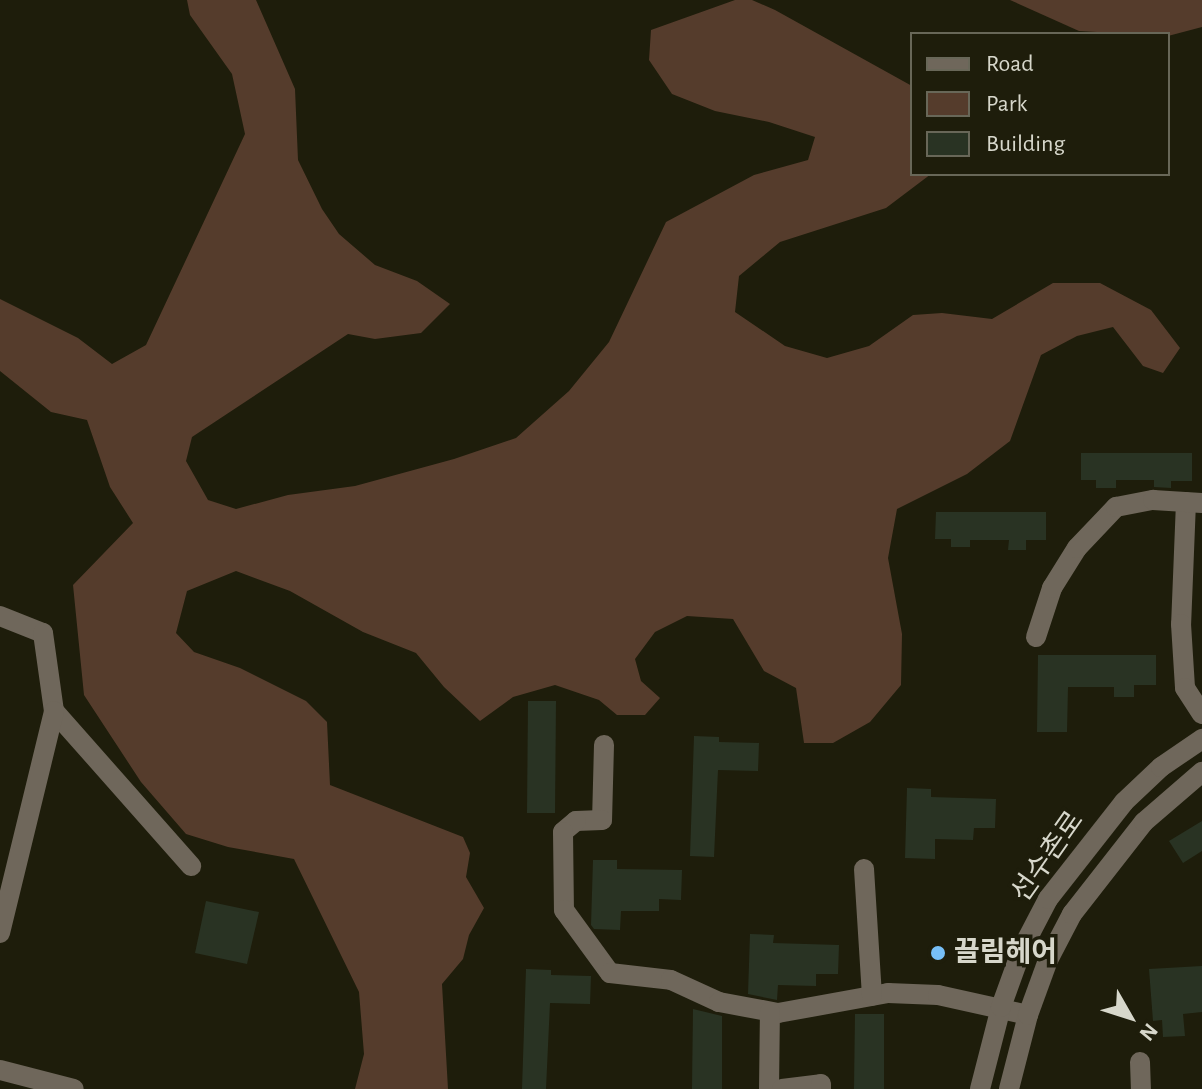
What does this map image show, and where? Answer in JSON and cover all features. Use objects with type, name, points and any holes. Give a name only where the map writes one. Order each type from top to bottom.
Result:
[{"type":"street","points":[[1036,637],[1052,588],[1077,548],[1116,507],[1153,500],[1194,503],[1181,624],[1185,688],[1202,714]]},
{"type":"street","points":[[0,616],[43,633],[54,711],[0,933]]},
{"type":"street","points":[[54,711],[191,866]]},
{"type":"street","name":"선수촌로","points":[[980,1089],[1001,1007],[1022,949],[1048,899],[1087,844],[1124,802],[1161,767],[1202,739]]},
{"type":"street","points":[[604,745],[602,820],[576,821],[563,832],[564,910],[580,936],[610,973],[671,980],[719,1002],[770,1012],[872,996],[938,995],[1028,1015]]},
{"type":"street","name":"선수촌로","points":[[1009,1089],[1028,1015],[1048,960],[1091,888],[1144,822],[1202,772]]},
{"type":"street","points":[[864,869],[872,996]]},
{"type":"street","points":[[769,1089],[770,1012]]},
{"type":"street","points":[[1140,1062],[1141,1089]]},
{"type":"street","points":[[0,1070],[24,1083],[74,1089]]},
{"type":"street","points":[[782,1089],[821,1084],[821,1089]]},
{"type":"green space","points":[[187,0],[256,0],[295,89],[298,160],[322,209],[339,234],[375,265],[417,281],[450,304],[421,333],[375,339],[348,334],[192,437],[186,461],[208,500],[236,509],[288,495],[355,486],[454,459],[516,438],[569,391],[609,342],[666,222],[754,175],[808,160],[815,137],[769,122],[715,111],[672,94],[649,60],[651,30],[735,0],[752,0],[775,10],[910,85],[910,176],[928,176],[886,208],[780,242],[739,276],[735,312],[785,346],[827,358],[869,346],[913,315],[942,313],[992,319],[1053,283],[1100,283],[1151,310],[1180,348],[1163,373],[1143,366],[1113,327],[1077,336],[1041,355],[1010,441],[967,474],[897,509],[888,558],[902,634],[901,685],[870,722],[833,743],[804,743],[796,688],[764,671],[733,619],[687,616],[655,632],[635,659],[641,681],[660,698],[645,715],[617,715],[599,700],[555,685],[513,697],[480,721],[444,687],[416,653],[363,632],[290,591],[236,571],[187,591],[176,633],[194,652],[240,668],[306,701],[327,722],[330,785],[463,837],[470,853],[466,877],[484,908],[469,935],[463,959],[442,984],[448,1089],[355,1089],[364,1054],[359,992],[294,859],[228,847],[186,834],[141,782],[84,695],[73,585],[133,523],[110,487],[87,420],[51,412],[0,371],[0,299],[78,338],[112,364],[146,345],[245,134],[232,74],[190,15]]},
{"type":"green space","points":[[1010,0],[1202,0],[1202,27],[1170,35],[1170,32],[1079,31]]},
{"type":"building","points":[[1081,453],[1192,453],[1192,481],[1171,481],[1171,488],[1154,487],[1154,480],[1116,480],[1116,488],[1096,488],[1096,480],[1081,480]]},
{"type":"building","points":[[936,512],[1046,512],[1046,540],[1026,540],[1026,550],[1008,550],[1009,540],[970,540],[970,547],[951,547],[951,539],[935,539]]},
{"type":"building","points":[[1038,655],[1156,655],[1156,685],[1134,685],[1134,697],[1114,697],[1114,687],[1068,687],[1067,732],[1037,732]]},
{"type":"building","points":[[528,701],[556,701],[555,813],[527,813]]},
{"type":"building","points":[[694,736],[719,737],[719,742],[759,743],[758,771],[718,770],[714,857],[690,856]]},
{"type":"building","points":[[907,788],[931,789],[931,797],[996,799],[995,828],[974,828],[973,840],[935,839],[935,859],[905,858]]},
{"type":"building","points":[[1202,821],[1202,851],[1183,863],[1169,841]]},
{"type":"building","points":[[593,860],[617,860],[617,869],[682,870],[681,900],[659,899],[659,911],[621,911],[620,930],[594,929],[591,925]]},
{"type":"building","points":[[206,901],[259,912],[247,964],[195,953]]},
{"type":"building","points":[[750,934],[774,935],[773,943],[839,945],[838,974],[816,974],[816,986],[778,985],[777,1000],[748,994]]},
{"type":"building","points":[[1202,966],[1202,1012],[1183,1014],[1185,1036],[1163,1037],[1162,1020],[1153,1021],[1149,969]]},
{"type":"building","points":[[526,969],[551,970],[551,975],[591,976],[590,1004],[550,1003],[546,1089],[522,1089]]},
{"type":"building","points":[[693,1009],[722,1016],[722,1089],[692,1089]]},
{"type":"building","points":[[855,1014],[884,1014],[884,1089],[854,1089]]},
{"type":"place","name":"끌림헤어","points":[[938,953]]}]
